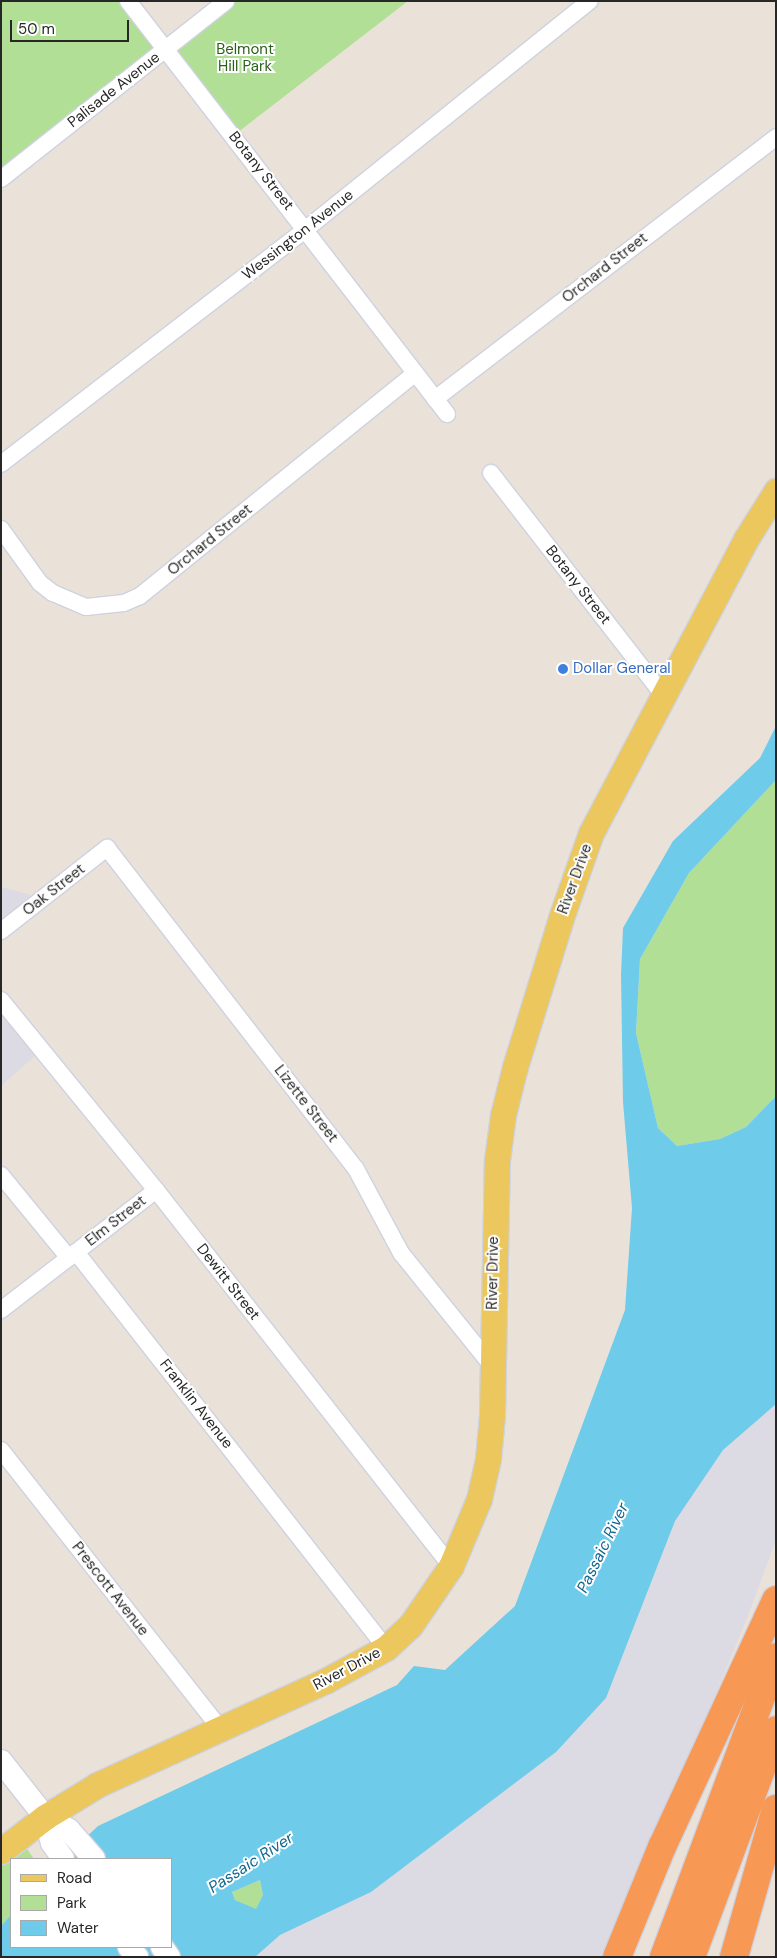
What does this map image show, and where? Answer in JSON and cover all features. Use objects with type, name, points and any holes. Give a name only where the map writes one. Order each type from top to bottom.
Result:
[{"type":"highway","points":[[617,1957],[662,1847],[776,1600]]},
{"type":"highway","points":[[664,1957],[776,1657]]},
{"type":"highway","points":[[691,1957],[776,1730]]},
{"type":"highway","points":[[734,1957],[776,1809]]},
{"type":"main road","name":"River Drive","points":[[1,1851],[45,1817],[97,1785],[219,1728],[326,1682],[386,1648],[410,1626],[451,1566],[479,1498],[492,1415],[495,1187],[506,1105],[561,918],[591,833],[746,539],[776,491]]},
{"type":"street","name":"Botany Street","points":[[128,1],[447,414]]},
{"type":"street","name":"Palisade Avenue","points":[[1,178],[226,1]]},
{"type":"street","name":"Wessington Avenue","points":[[1,464],[306,229],[590,1]]},
{"type":"street","name":"Orchard Street","points":[[435,399],[776,137]]},
{"type":"street","name":"Orchard Street","points":[[1,529],[40,583],[53,594],[86,607],[124,603],[140,596],[415,373]]},
{"type":"street","name":"Botany Street","points":[[491,473],[664,696]]},
{"type":"street","name":"Lizette Street","points":[[107,848],[356,1169],[401,1253],[493,1368]]},
{"type":"street","name":"Oak Street","points":[[1,931],[107,848]]},
{"type":"street","name":"Dewitt Street","points":[[1,1000],[156,1190],[451,1566]]},
{"type":"street","name":"Franklin Avenue","points":[[1,1175],[73,1255],[386,1648]]},
{"type":"street","name":"Elm Street","points":[[1,1310],[156,1190]]},
{"type":"street","name":"Prescott Avenue","points":[[1,1450],[219,1728]]},
{"type":"street","points":[[1,1761],[45,1817],[52,1843],[61,1858]]},
{"type":"street","points":[[45,1817],[58,1822],[80,1840],[93,1858]]},
{"type":"shaded area","points":[[1,887],[31,895],[1,921]]},
{"type":"shaded area","points":[[1,1009],[36,1055],[1,1086]]},
{"type":"shaded area","points":[[776,1404],[776,1540],[748,1616],[607,1957],[255,1957],[280,1935],[371,1892],[606,1698],[675,1521],[723,1449]]},
{"type":"green space","name":"Belmont Hill Park","points":[[1,1],[128,1],[165,49],[226,1],[408,1],[233,136],[165,50],[1,179]]},
{"type":"green space","points":[[776,780],[776,1096],[746,1127],[720,1139],[677,1146],[658,1128],[636,1033],[640,959],[689,873]]},
{"type":"green space","points":[[19,1837],[33,1858],[10,1858],[10,1916],[1,1926],[1,1855]]},
{"type":"green space","points":[[260,1880],[263,1895],[256,1910],[235,1900],[232,1892]]},
{"type":"water","name":"Passaic River","points":[[776,726],[776,780],[689,873],[640,959],[636,1033],[658,1128],[677,1146],[720,1139],[746,1127],[776,1096],[776,1404],[723,1450],[675,1521],[606,1698],[556,1752],[371,1892],[280,1935],[255,1957],[1,1957],[1,1926],[10,1916],[10,1948],[172,1948],[172,1858],[64,1858],[98,1826],[397,1685],[414,1666],[445,1670],[515,1606],[625,1310],[632,1208],[623,1102],[621,975],[623,928],[673,841],[760,758]],"holes":[[[260,1880],[263,1895],[256,1909],[235,1900],[232,1892]]]},
{"type":"place","name":"Dollar General","points":[[563,669]]}]
